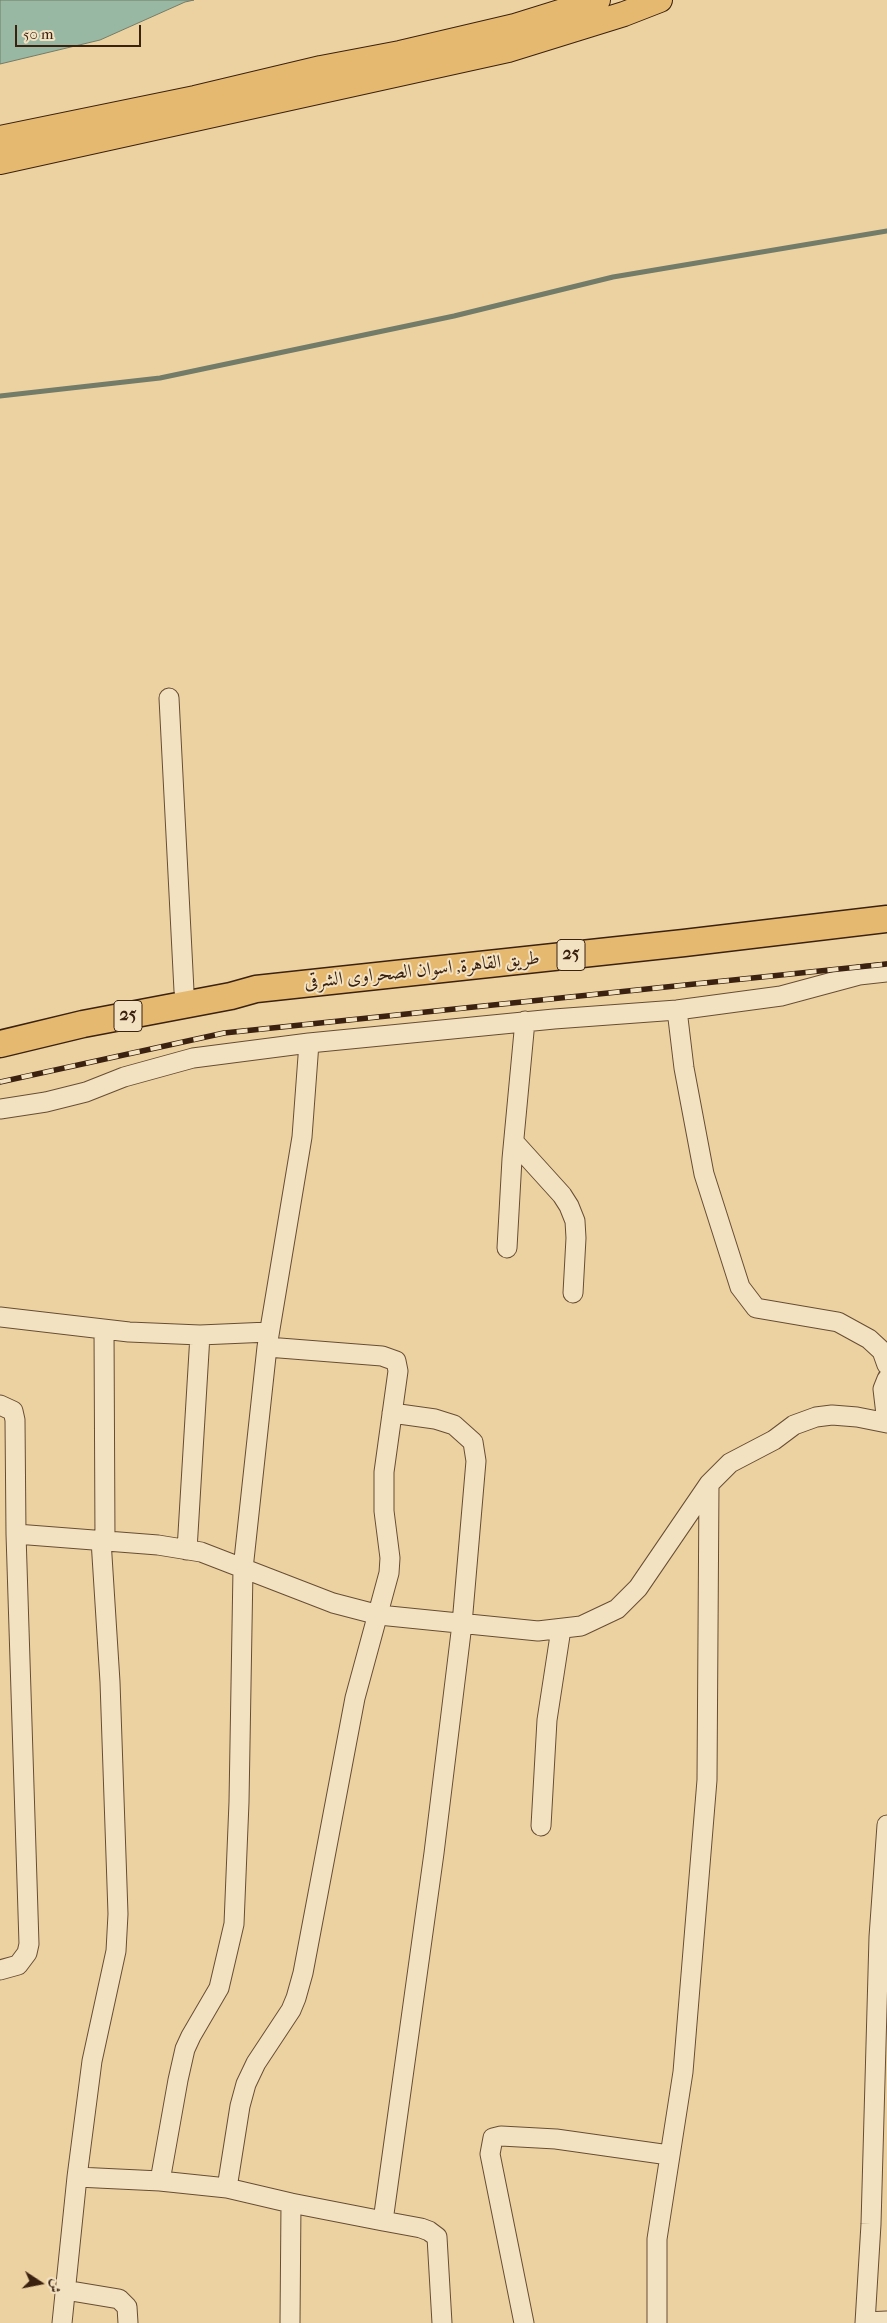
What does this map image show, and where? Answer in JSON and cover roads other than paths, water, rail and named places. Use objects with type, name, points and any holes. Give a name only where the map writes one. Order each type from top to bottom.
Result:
[{"type":"highway","name":"طريق القاهرة, اسوان الصحراوى الشرقى","points":[[0,1044],[83,1024],[232,996],[256,989],[887,919]]},
{"type":"highway","name":"طريق القاهرة, اسوان الصحراوى الشرقى","points":[[0,1030],[222,984],[243,985],[256,989]]},
{"type":"main road","points":[[0,162],[288,87],[400,53],[506,28],[598,0]]},
{"type":"main road","points":[[0,138],[196,98],[288,87],[508,50],[624,14],[660,0]]},
{"type":"street","points":[[169,698],[184,991]]},
{"type":"street","points":[[0,1109],[46,1102],[86,1092],[124,1077],[193,1058],[309,1043],[525,1021],[678,1010],[781,996],[859,975],[887,972]]},
{"type":"street","points":[[678,1010],[684,1068],[704,1174],[740,1286],[756,1308],[838,1322],[870,1339],[882,1351],[887,1365]]},
{"type":"street","points":[[507,1248],[525,1021]]},
{"type":"street","points":[[160,2181],[185,2049],[219,1988],[234,1924],[240,1792],[243,1569],[268,1339],[302,1137],[309,1043]]},
{"type":"street","points":[[514,1142],[562,1195],[575,1221],[573,1293]]},
{"type":"street","points":[[0,1317],[104,1329],[268,1339],[389,1358],[396,1362],[398,1371],[384,1472],[384,1511],[390,1558],[389,1573],[355,1698],[301,1981],[292,2010],[256,2063],[246,2084],[240,2106],[227,2188]]},
{"type":"street","points":[[62,2323],[77,2177],[92,2061],[116,1951],[118,1914],[103,1540],[104,1329]]},
{"type":"street","points":[[187,1550],[200,1334]]},
{"type":"street","points":[[16,1534],[103,1540],[201,1552],[333,1603],[379,1615],[538,1631],[581,1626],[617,1609],[638,1588],[709,1484],[730,1463],[774,1440],[794,1425],[816,1417],[832,1415],[857,1417],[887,1423],[883,1389],[887,1379]]},
{"type":"street","points":[[0,1406],[13,1411],[15,1420],[16,1534],[29,1944],[27,1953],[18,1965],[0,1970]]},
{"type":"street","points":[[383,2221],[434,1854],[462,1624],[476,1475],[473,1442],[454,1425],[392,1413]]},
{"type":"street","points":[[657,2323],[657,2238],[683,2072],[707,1780],[709,1484]]},
{"type":"street","points":[[541,1826],[547,1720],[561,1628]]},
{"type":"street","points":[[887,1825],[879,1937],[871,2214],[865,2323],[887,2321]]},
{"type":"street","points":[[524,2323],[490,2154],[493,2138],[501,2136],[556,2139],[669,2155]]},
{"type":"street","points":[[77,2177],[160,2181],[227,2188],[291,2203],[429,2230],[437,2237],[442,2323]]},
{"type":"street","points":[[290,2323],[291,2203]]},
{"type":"street","points":[[65,2290],[119,2298],[127,2307],[128,2323]]},
{"type":"waterway","points":[[0,396],[160,378],[454,316],[613,277],[887,231]]},
{"type":"railway","points":[[0,1082],[224,1033],[887,964]]}]
